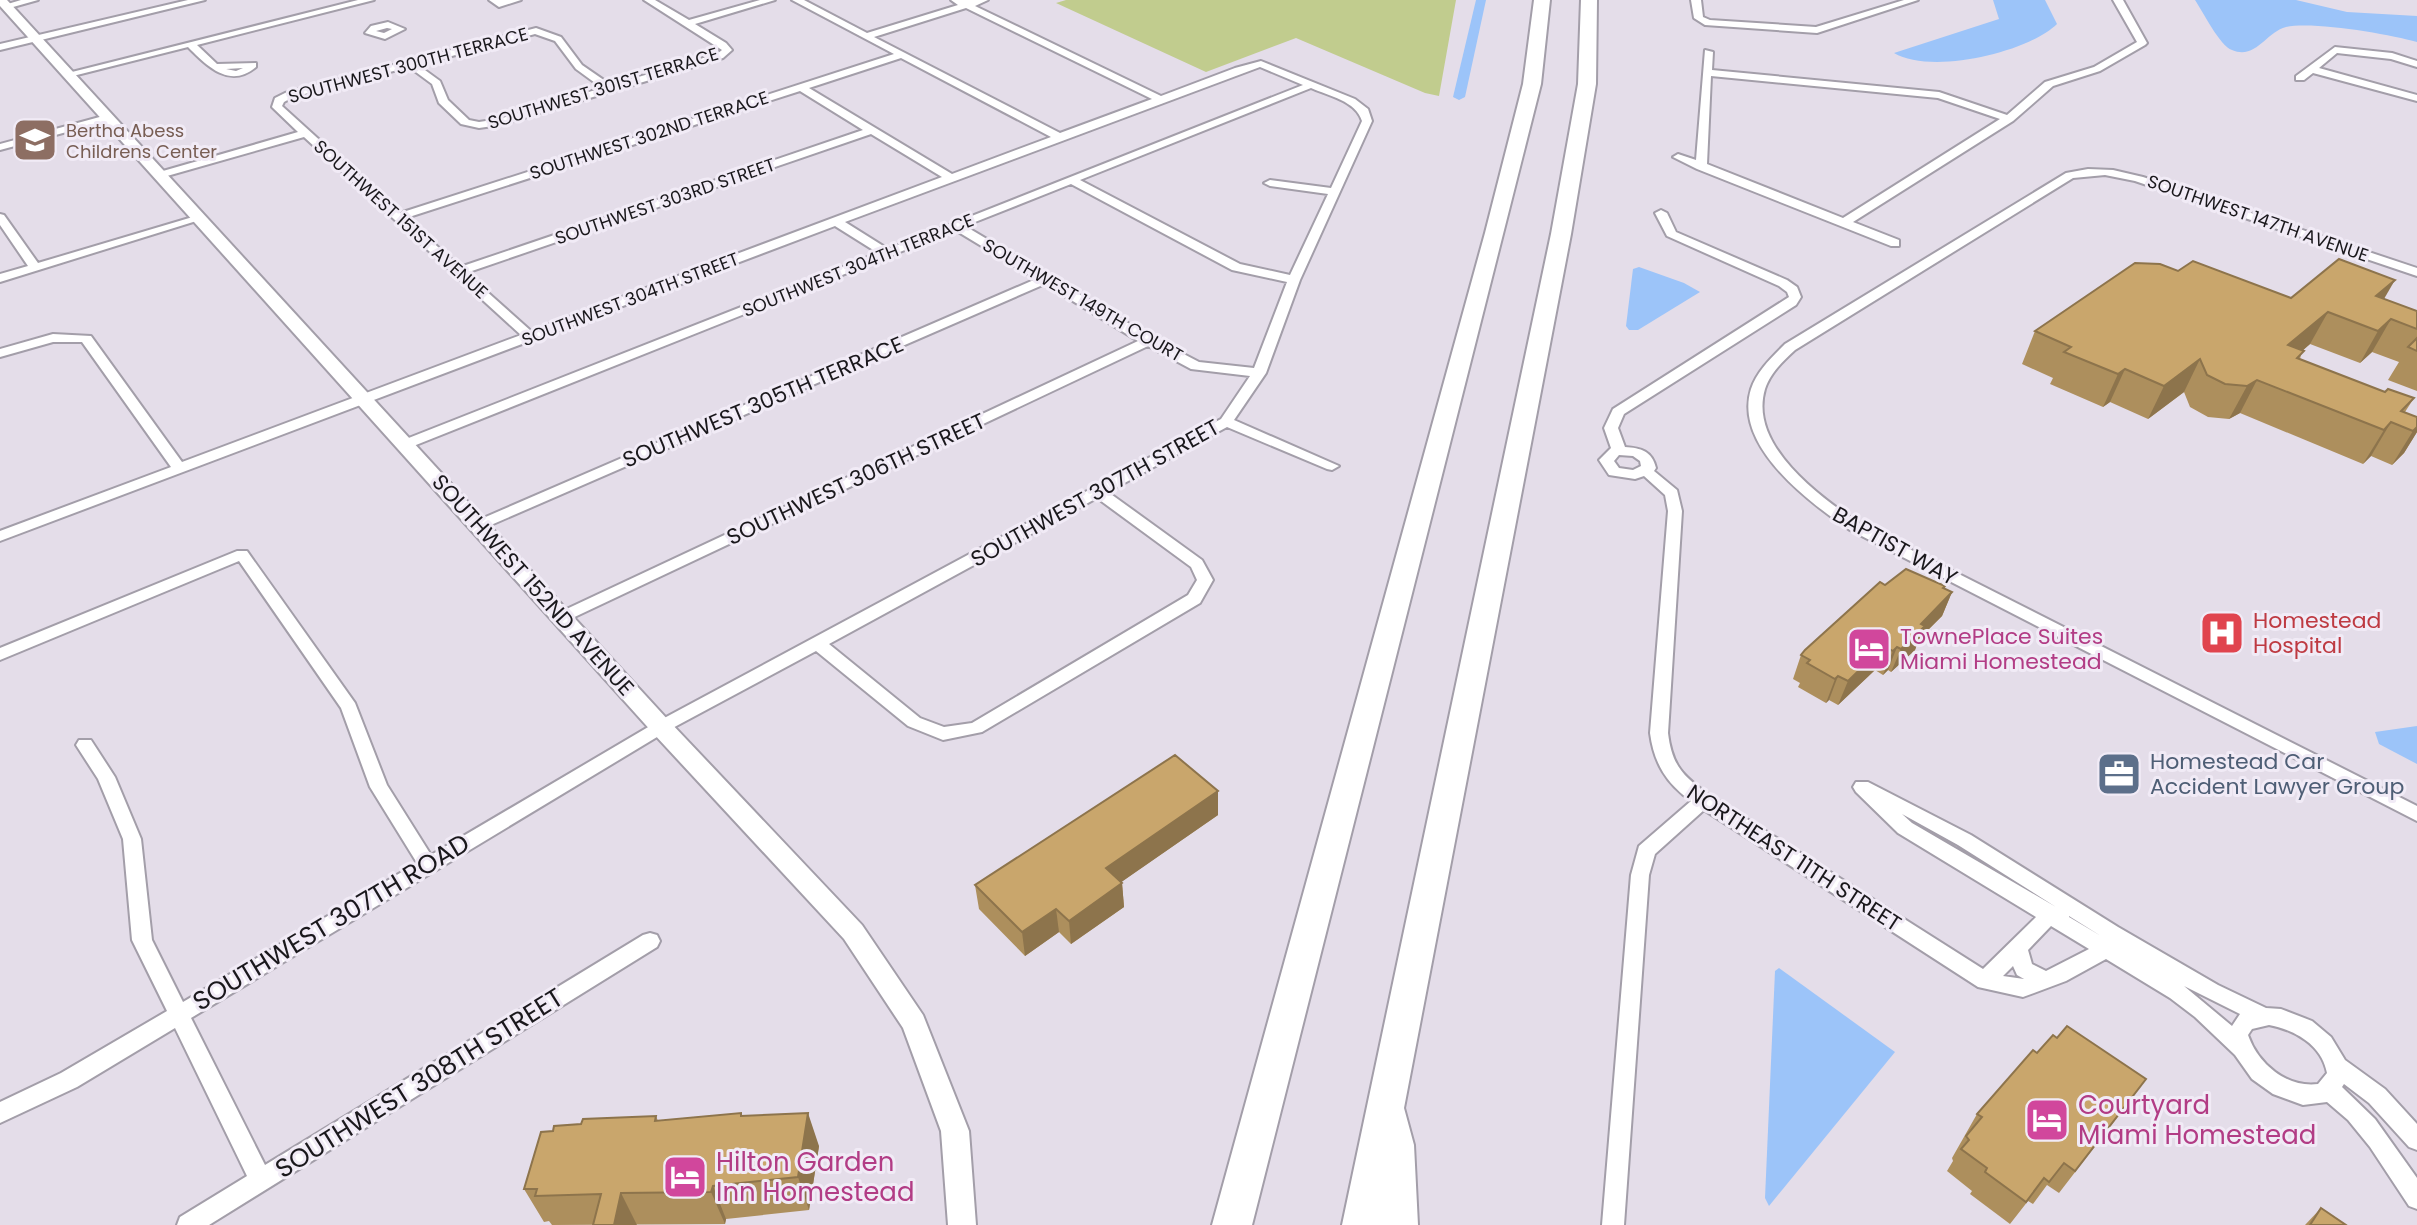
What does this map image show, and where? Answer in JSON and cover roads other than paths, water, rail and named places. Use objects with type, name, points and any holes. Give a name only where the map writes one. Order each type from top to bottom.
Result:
[{"type":"highway","points":[[1232,1225],[1495,233],[1532,84],[1542,0]]},
{"type":"highway","points":[[1362,1225],[1561,234],[1587,84],[1589,0]]},
{"type":"highway","points":[[1387,1101],[1395,1145],[1398,1225]]},
{"type":"street","points":[[3,3],[33,0]]},
{"type":"street","points":[[0,47],[200,0]]},
{"type":"street","points":[[494,0],[499,4],[516,0]]},
{"type":"street","points":[[649,0],[689,23],[770,0]]},
{"type":"street","points":[[797,0],[1059,137]]},
{"type":"street","points":[[866,36],[961,3],[983,0]]},
{"type":"street","points":[[1696,0],[1699,18],[1703,22],[1817,30],[1913,0]]},
{"type":"street","points":[[1844,223],[2009,119],[2049,84],[2097,69],[2142,43],[2118,0]]},
{"type":"street","points":[[69,74],[365,1],[385,20],[386,25]]},
{"type":"street","name":"SOUTHWEST 152ND AVENUE","points":[[3,3],[661,727],[853,932],[914,1023],[955,1131],[962,1225]]},
{"type":"street","points":[[961,3],[1160,99]]},
{"type":"street","name":"SOUTHWEST 301ST TERRACE","points":[[410,63],[436,83],[443,101],[465,122],[479,125],[500,122],[720,56],[727,50],[689,23]]},
{"type":"street","name":"SOUTHWEST 300TH TERRACE","points":[[279,100],[536,31],[558,39],[579,67],[610,89]]},
{"type":"street","points":[[190,44],[214,67]]},
{"type":"street","points":[[2300,78],[2335,50],[2417,64]]},
{"type":"street","points":[[1701,167],[1708,52]]},
{"type":"street","name":"SOUTHWEST 302ND TERRACE","points":[[398,217],[902,55]]},
{"type":"street","points":[[2368,63],[2378,55]]},
{"type":"street","name":"SOUTHWEST 304TH STREET","points":[[0,536],[1160,99],[1261,64],[1311,85]]},
{"type":"street","points":[[2311,69],[2417,98]]},
{"type":"street","points":[[2348,79],[2358,71]]},
{"type":"street","points":[[1707,73],[1939,95],[2009,119]]},
{"type":"street","name":"SOUTHWEST 307TH STREET","points":[[661,727],[1100,493],[1226,422],[1259,373],[1294,280],[1367,121],[1364,111],[1351,101],[1311,85]]},
{"type":"street","name":"SOUTHWEST 304TH TERRACE","points":[[406,444],[1311,85]]},
{"type":"street","points":[[800,87],[951,178]]},
{"type":"street","name":"SOUTHWEST 151ST AVENUE","points":[[279,100],[277,107],[530,337]]},
{"type":"street","points":[[0,147],[107,118]]},
{"type":"street","name":"SOUTHWEST 303RD STREET","points":[[459,271],[870,131]]},
{"type":"street","points":[[160,175],[305,133]]},
{"type":"street","points":[[1678,157],[1895,243]]},
{"type":"street","name":"SOUTHWEST 147TH AVENUE","points":[[2097,171],[2139,179],[2417,272]]},
{"type":"street","name":"BAPTIST WAY","points":[[2097,171],[2070,175],[1790,347],[1766,373],[1756,394],[1757,424],[1776,457],[1797,483],[1821,505],[1855,527],[2417,814]]},
{"type":"street","points":[[1071,180],[1236,267],[1294,280]]},
{"type":"street","points":[[1270,183],[1335,192]]},
{"type":"street","points":[[1646,471],[1628,475],[1610,468],[1607,456],[1619,451],[1611,428],[1614,415],[1792,302],[1795,297],[1795,292],[1783,283],[1671,234],[1661,213]]},
{"type":"street","points":[[0,217],[35,268]]},
{"type":"street","points":[[0,278],[200,218]]},
{"type":"street","points":[[835,221],[887,253]]},
{"type":"street","name":"SOUTHWEST 149TH COURT","points":[[956,226],[1148,341],[1196,366],[1259,373]]},
{"type":"street","name":"SOUTHWEST 305TH TERRACE","points":[[479,525],[1047,279]]},
{"type":"street","points":[[0,353],[48,337],[69,335],[86,339],[179,468]]},
{"type":"street","name":"SOUTHWEST 306TH STREET","points":[[564,617],[1148,341]]},
{"type":"street","points":[[1226,422],[1332,466]]},
{"type":"street","name":"NORTHEAST 11TH STREET","points":[[1619,451],[1642,455],[1649,463],[1646,471],[1672,493],[1675,511],[1659,733],[1661,752],[1674,776],[1703,800],[1985,981]]},
{"type":"street","points":[[817,643],[914,722],[943,734],[976,728],[1194,599],[1205,580],[1197,564],[1100,493]]},
{"type":"street","points":[[0,654],[242,554],[349,707],[379,787],[427,864]]},
{"type":"street","name":"SOUTHWEST 307TH ROAD","points":[[0,1113],[69,1080],[661,727]]},
{"type":"street","points":[[85,745],[106,777],[132,839],[142,940],[261,1180]]},
{"type":"street","points":[[1862,787],[1938,827],[2097,923],[2189,980],[2263,1016],[2287,1020],[2312,1033],[2331,1052],[2338,1067],[2338,1076],[2329,1090],[2306,1095],[2278,1086],[2255,1069],[2240,1048],[2190,1001],[1905,828],[1862,787]]},
{"type":"street","points":[[1613,1225],[1640,875],[1646,851],[1703,800]]},
{"type":"street","points":[[1985,981],[2049,916],[2067,915],[2097,923]]},
{"type":"street","name":"SOUTHWEST 308TH STREET","points":[[188,1225],[650,941]]},
{"type":"street","points":[[1985,981],[2023,988],[2106,949]]},
{"type":"street","points":[[2018,950],[2024,969],[2045,980]]},
{"type":"street","points":[[2240,1048],[2240,1028],[2249,1020],[2263,1016]]},
{"type":"street","points":[[2338,1067],[2377,1096],[2417,1140]]},
{"type":"street","points":[[2329,1090],[2351,1106],[2379,1139],[2417,1198]]},
{"type":"water","points":[[1993,0],[2045,0],[2057,24],[2024,44],[1978,58],[1931,62],[1894,53],[1999,19]]},
{"type":"water","points":[[2195,0],[2296,0],[2347,12],[2417,16],[2417,42],[2351,29],[2298,26],[2279,30],[2254,48],[2240,52],[2222,42]]},
{"type":"water","points":[[1639,267],[1700,292],[1638,330],[1629,330],[1626,326],[1633,269]]},
{"type":"water","points":[[2417,726],[2417,764],[2379,744],[2375,732]]},
{"type":"water","points":[[1779,968],[1895,1052],[1769,1206],[1765,1198],[1775,971]]},
{"type":"waterway","points":[[1459,97],[1481,0]]},
{"type":"place","name":"Bertha Abess Childrens Center","points":[[35,140]]},
{"type":"place","name":"Homestead Hospital","points":[[2222,633]]},
{"type":"place","name":"TownePlace Suites Miami Homestead","points":[[1869,649]]},
{"type":"place","name":"Homestead Car Accident Lawyer Group","points":[[2119,774]]},
{"type":"place","name":"Courtyard Miami Homestead","points":[[2047,1120]]},
{"type":"place","name":"Hilton Garden Inn Homestead","points":[[685,1177]]}]
